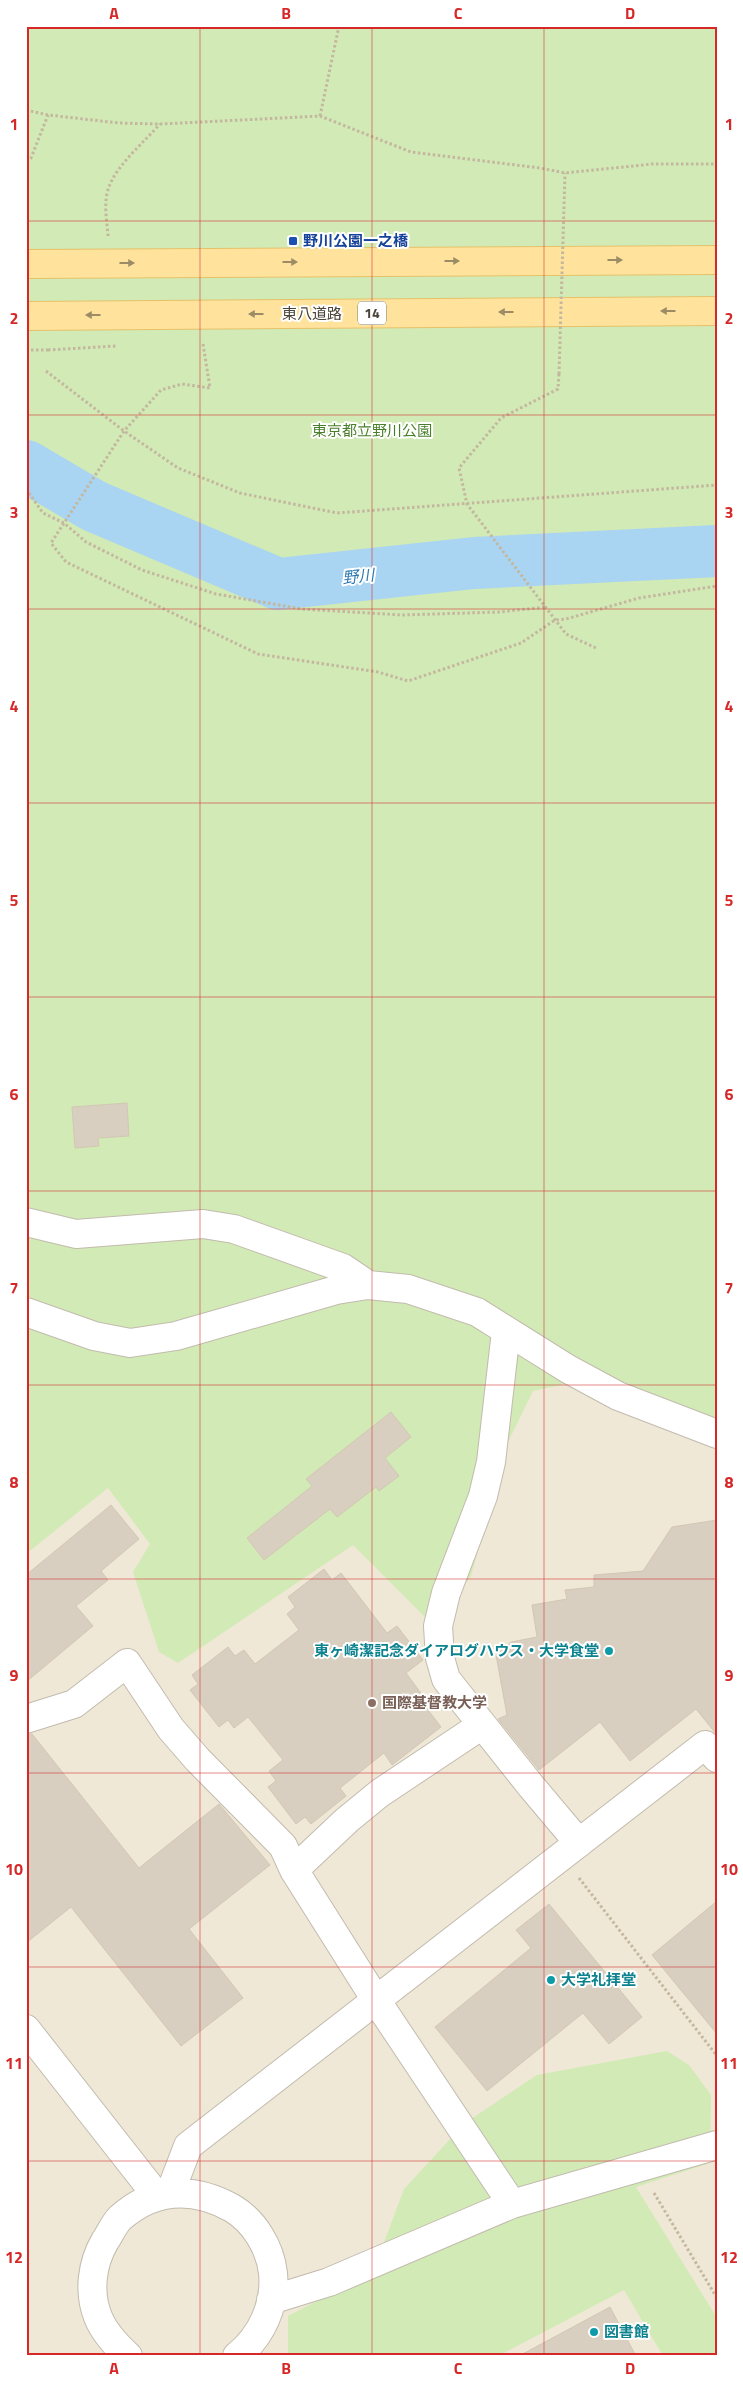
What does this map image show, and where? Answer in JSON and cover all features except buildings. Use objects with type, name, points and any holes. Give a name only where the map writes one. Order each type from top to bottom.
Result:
[{"type":"main road","points":[[26,264],[717,260]]},
{"type":"main road","name":"東八道路","points":[[26,316],[717,311]]},
{"type":"lane","points":[[26,1222],[76,1234],[203,1224],[234,1229],[343,1268],[368,1285]]},
{"type":"lane","points":[[26,1312],[94,1336],[130,1343],[167,1338],[336,1290],[368,1285],[408,1288],[477,1312],[568,1369],[618,1396],[717,1434]]},
{"type":"lane","points":[[506,1331],[492,1462],[483,1496],[446,1593],[438,1626],[440,1658],[446,1679],[482,1724],[570,1849]]},
{"type":"lane","points":[[26,1719],[74,1704],[126,1664],[182,1741],[283,1846],[294,1870],[376,2000],[512,2204]]},
{"type":"lane","points":[[294,1870],[347,1820],[374,1798],[482,1724]]},
{"type":"lane","points":[[164,2195],[188,2146],[706,1745],[717,1758]]},
{"type":"lane","points":[[26,2029],[164,2195]]},
{"type":"lane","points":[[271,2300],[328,2282],[512,2204],[717,2145]]},
{"type":"lane","points":[[114,2352],[98,2317],[92,2288],[96,2256],[118,2219],[148,2199],[164,2195],[188,2193],[213,2198],[242,2214],[262,2239],[272,2261],[274,2288],[263,2326],[248,2347],[237,2356]]},
{"type":"path","points":[[320,116],[339,26]]},
{"type":"path","points":[[26,110],[48,115],[119,123],[160,124],[320,116],[411,152],[540,168],[565,174],[652,164],[717,164]]},
{"type":"path","points":[[26,161],[31,158],[48,115]]},
{"type":"path","points":[[110,263],[106,201],[108,188],[114,176],[160,124]]},
{"type":"path","points":[[565,174],[558,389],[500,418],[460,468],[467,504],[555,620],[566,634],[598,649]]},
{"type":"path","points":[[203,342],[210,388],[182,384],[161,390],[124,431],[51,543],[66,562],[258,654],[378,672],[408,681],[521,643],[555,620],[566,619],[639,598],[717,586]]},
{"type":"path","points":[[26,350],[48,350]]},
{"type":"path","points":[[46,371],[124,431],[178,468],[240,493],[337,513],[717,485]]},
{"type":"path","points":[[26,489],[43,513],[64,523],[86,542],[142,570],[216,594],[302,609],[402,615],[499,612],[547,608]]},
{"type":"path","points":[[570,1849],[717,2056]]},
{"type":"path","points":[[639,2167],[717,2298]]},
{"type":"shaded area","name":"国際基督教大学","points":[[26,775],[717,1051],[717,2356],[26,2356]]},
{"type":"green space","name":"東京都立野川公園","points":[[26,26],[717,26],[717,1432],[575,1382],[533,1391],[509,1440],[471,1576],[459,1592],[425,1617],[353,1545],[178,1663],[159,1652],[133,1572],[150,1544],[108,1488],[26,1554]]},
{"type":"green space","points":[[667,2051],[689,2065],[711,2095],[710,2163],[636,2187],[717,2318],[717,2356],[663,2356],[624,2290],[498,2356],[288,2356],[288,2316],[373,2272],[404,2189],[465,2123],[537,2075]]},
{"type":"waterway","name":"野川","points":[[26,466],[94,506],[278,584],[474,563],[717,551]]},
{"type":"place","name":"野川公園一之橋","points":[[293,241]]},
{"type":"place","name":"東ヶ崎潔記念ダイアログハウス・大学食堂","points":[[609,1651]]},
{"type":"place","name":"国際基督教大学","points":[[372,1703]]},
{"type":"place","name":"大学礼拝堂","points":[[551,1980]]},
{"type":"place","name":"図書館","points":[[594,2332]]}]
